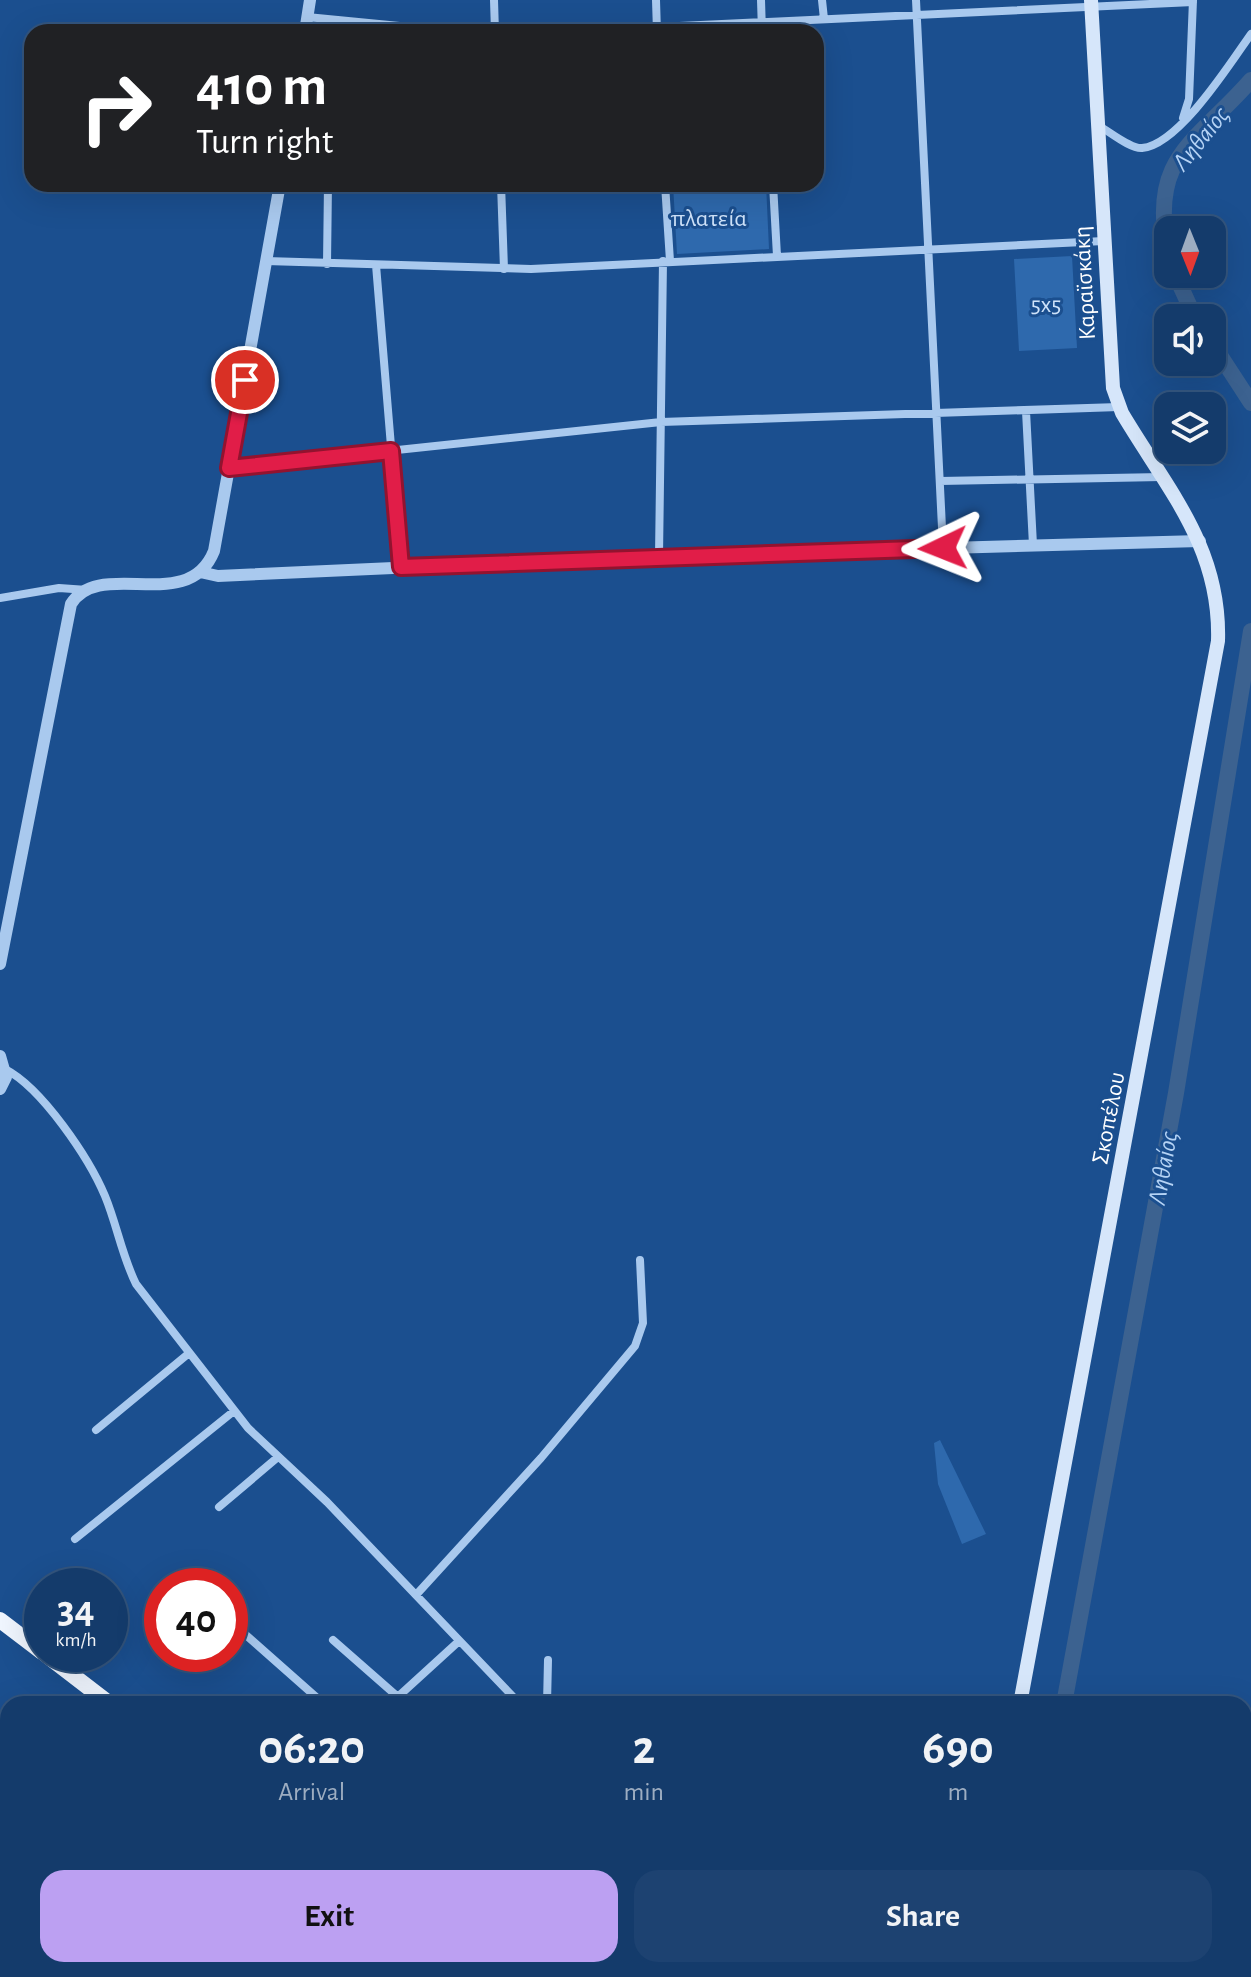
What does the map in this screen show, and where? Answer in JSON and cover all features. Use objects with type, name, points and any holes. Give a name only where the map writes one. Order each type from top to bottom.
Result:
[{"type":"main road","name":"Καραϊσκάκη","points":[[1091,3],[1111,364],[1119,407],[1200,541]]},
{"type":"main road","name":"Σκοπέλου","points":[[1021,1696],[1216,654],[1215,587],[1200,541]]},
{"type":"main road","points":[[0,1620],[24,1638]]},
{"type":"main road","points":[[68,1672],[99,1696]]},
{"type":"street","points":[[306,24],[310,0]]},
{"type":"street","points":[[494,0],[495,24]]},
{"type":"street","points":[[656,0],[657,24]]},
{"type":"street","points":[[761,0],[762,22]]},
{"type":"street","points":[[822,0],[824,19]]},
{"type":"street","points":[[916,0],[943,548]]},
{"type":"street","points":[[732,24],[1091,3],[1193,1],[1189,99],[1179,127]]},
{"type":"street","points":[[307,17],[374,24]]},
{"type":"street","points":[[1099,126],[1141,149],[1179,127],[1215,87],[1251,34]]},
{"type":"street","points":[[0,598],[59,588],[87,590],[177,582],[200,572],[214,551],[279,192]]},
{"type":"street","points":[[327,264],[328,192]]},
{"type":"street","points":[[501,192],[504,269]]},
{"type":"street","points":[[659,556],[665,192]]},
{"type":"street","points":[[773,192],[777,256]]},
{"type":"street","points":[[266,261],[504,269],[1104,241]]},
{"type":"street","points":[[376,265],[401,567]]},
{"type":"street","points":[[229,468],[661,422],[1119,407]]},
{"type":"street","points":[[1026,411],[1033,545]]},
{"type":"street","points":[[940,481],[1162,477]]},
{"type":"street","points":[[200,572],[218,576],[659,556],[1200,541]]},
{"type":"street","points":[[0,964],[68,616],[75,598],[87,590]]},
{"type":"street","points":[[0,1056],[5,1069],[27,1084],[83,1156],[104,1194],[124,1260],[136,1284],[188,1354],[234,1411],[327,1502],[512,1696]]},
{"type":"street","points":[[0,1089],[5,1069]]},
{"type":"street","points":[[416,1595],[541,1458],[635,1346],[643,1323],[640,1260]]},
{"type":"street","points":[[96,1430],[188,1354]]},
{"type":"street","points":[[75,1539],[234,1411]]},
{"type":"street","points":[[219,1507],[278,1457]]},
{"type":"street","points":[[248,1637],[315,1696]]},
{"type":"street","points":[[333,1640],[389,1696]]},
{"type":"street","points":[[399,1696],[458,1642]]},
{"type":"street","points":[[547,1696],[548,1660]]},
{"type":"green space","name":"πλατεία","points":[[673,192],[766,192],[769,249],[677,254]]},
{"type":"green space","name":"5x5","points":[[1072,256],[1077,348],[1019,351],[1014,259]]},
{"type":"green space","points":[[940,1440],[986,1534],[962,1544],[938,1484],[934,1443]]},
{"type":"waterway","name":"Ληθαίος","points":[[1164,216],[1165,193],[1171,172],[1182,154],[1251,80]]},
{"type":"waterway","name":"Ληθαίος","points":[[1181,288],[1189,304]]},
{"type":"waterway","name":"Ληθαίος","points":[[1226,365],[1251,403]]},
{"type":"waterway","name":"Ληθαίος","points":[[1065,1696],[1176,1093],[1251,631]]},
{"type":"route","points":[[245,380],[229,468],[391,451],[401,567],[943,548]]}]
